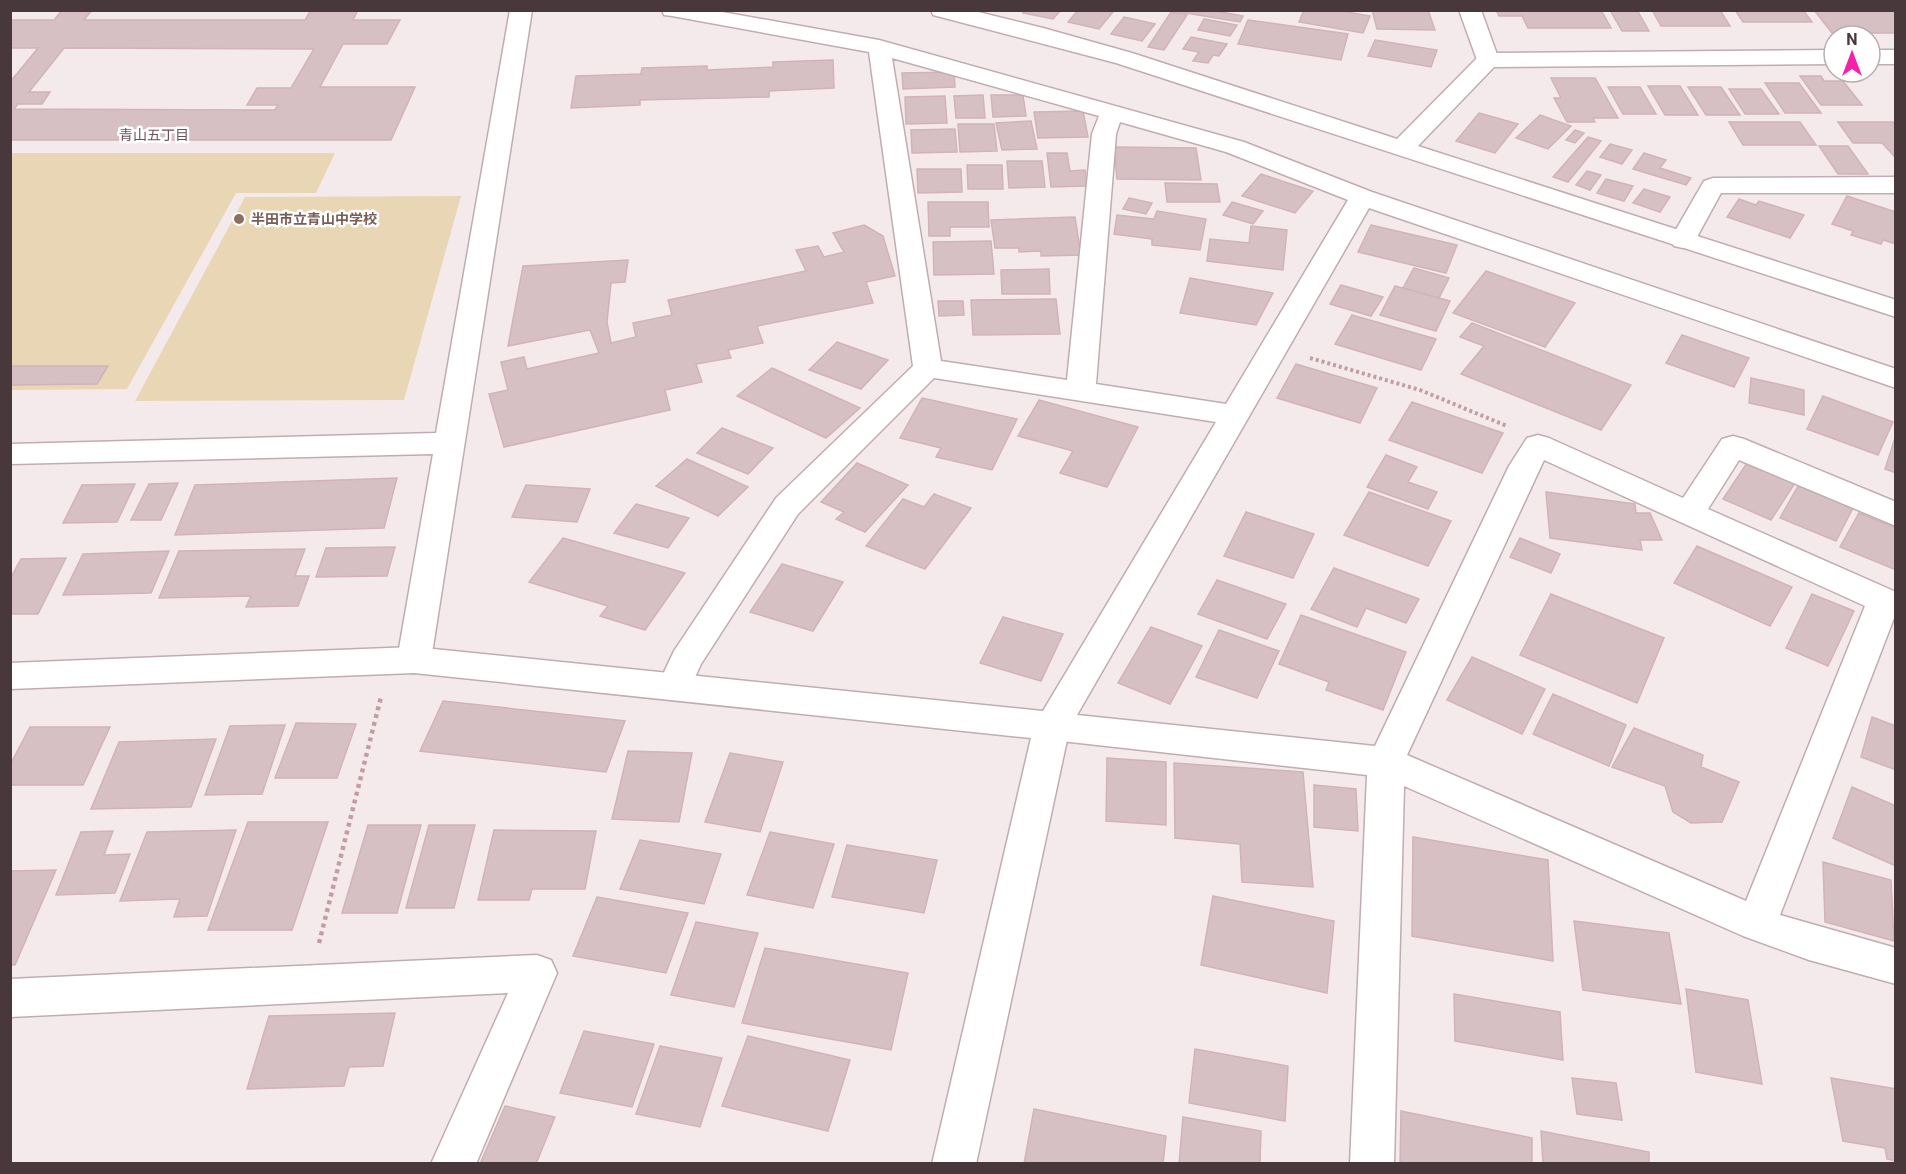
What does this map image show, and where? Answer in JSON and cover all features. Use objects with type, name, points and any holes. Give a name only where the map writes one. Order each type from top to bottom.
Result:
[{"type":"street","points":[[414,660],[521,10]]},
{"type":"street","points":[[672,10],[879,47],[1235,147],[1363,197],[1896,379]]},
{"type":"street","points":[[941,10],[1124,58],[1896,309]]},
{"type":"street","points":[[1470,10],[1488,60]]},
{"type":"street","points":[[879,47],[928,368]]},
{"type":"street","points":[[1403,147],[1488,60],[1822,57]]},
{"type":"street","points":[[1081,390],[1104,134],[1112,112]]},
{"type":"street","points":[[1683,240],[1713,186],[1896,185]]},
{"type":"street","points":[[954,1164],[1052,726],[1363,197]]},
{"type":"street","points":[[928,368],[1233,415]]},
{"type":"street","points":[[675,685],[686,660],[786,506],[928,368]]},
{"type":"street","points":[[10,454],[450,443]]},
{"type":"street","points":[[1372,1164],[1386,762],[1524,466],[1538,445],[1889,604],[1757,924]]},
{"type":"street","points":[[1689,514],[1733,446],[1896,514]]},
{"type":"street","points":[[10,676],[414,660],[675,685],[1386,762],[1757,924],[1809,942],[1896,966]]},
{"type":"street","points":[[10,998],[537,974],[453,1164]]},
{"type":"path","points":[[1274,348],[1420,390],[1522,433],[1538,445]]},
{"type":"path","points":[[309,983],[382,691]]},
{"type":"shaded area","points":[[10,153],[335,153],[316,193],[236,193],[127,389],[11,390]]},
{"type":"shaded area","points":[[461,196],[404,400],[135,401],[245,197]]},
{"type":"building","points":[[62,10],[92,10],[84,20],[305,20],[311,10],[358,10],[353,20],[400,20],[387,44],[343,44],[320,87],[415,87],[391,140],[10,140],[10,82],[38,48],[10,48],[10,20],[54,20]],"holes":[[[64,48],[314,49],[291,88],[257,88],[247,105],[278,105],[275,110],[14,109],[18,104],[42,104],[50,92],[29,92]]]},
{"type":"building","points":[[1025,10],[1061,10],[1053,19],[1023,13]]},
{"type":"building","points":[[1078,10],[1113,12],[1099,29],[1068,22]]},
{"type":"building","points":[[1210,10],[1243,16],[1240,22],[1174,11]]},
{"type":"building","points":[[1304,10],[1336,10],[1370,16],[1363,33],[1299,22]]},
{"type":"building","points":[[1372,10],[1428,10],[1435,30],[1377,29]]},
{"type":"building","points":[[1496,10],[1601,10],[1611,28],[1528,28],[1522,16],[1499,16]]},
{"type":"building","points":[[1610,10],[1637,10],[1649,31],[1622,31]]},
{"type":"building","points":[[1652,10],[1720,10],[1730,26],[1661,26]]},
{"type":"building","points":[[1735,10],[1803,10],[1812,22],[1743,22]]},
{"type":"building","points":[[1814,10],[1896,10],[1896,33],[1882,33],[1882,24],[1825,24]]},
{"type":"building","points":[[1171,12],[1187,15],[1164,50],[1148,47]]},
{"type":"building","points":[[1124,17],[1155,24],[1142,41],[1111,34]]},
{"type":"building","points":[[1204,19],[1237,25],[1230,36],[1198,30]]},
{"type":"building","points":[[1248,20],[1348,34],[1341,60],[1238,44]]},
{"type":"building","points":[[1191,37],[1227,44],[1219,56],[1213,55],[1208,63],[1193,61],[1199,52],[1183,49]]},
{"type":"building","points":[[1375,40],[1437,50],[1431,67],[1368,56]]},
{"type":"building","points":[[833,60],[834,88],[769,91],[769,97],[640,100],[640,105],[571,108],[576,76],[641,74],[642,68],[707,66],[707,70],[773,67],[773,62]]},
{"type":"building","points":[[954,72],[955,87],[903,89],[902,73]]},
{"type":"building","points":[[1800,76],[1821,76],[1822,84],[1845,84],[1862,105],[1821,105]]},
{"type":"building","points":[[1551,78],[1595,78],[1618,118],[1593,118],[1595,122],[1567,122],[1554,98],[1561,98]]},
{"type":"building","points":[[1765,83],[1799,83],[1821,113],[1785,113]]},
{"type":"building","points":[[1648,86],[1680,86],[1698,115],[1665,115]]},
{"type":"building","points":[[1608,87],[1640,87],[1656,114],[1623,114]]},
{"type":"building","points":[[1688,87],[1721,87],[1740,115],[1706,115]]},
{"type":"building","points":[[1729,89],[1761,89],[1779,114],[1745,114]]},
{"type":"building","points":[[983,95],[985,118],[956,118],[954,96]]},
{"type":"building","points":[[991,95],[1023,95],[1026,116],[993,117]]},
{"type":"building","points":[[945,96],[947,123],[906,124],[905,97]]},
{"type":"building","points":[[1083,111],[1088,137],[1038,138],[1034,112]]},
{"type":"building","points":[[1479,113],[1518,124],[1495,153],[1456,141]]},
{"type":"building","points":[[1540,115],[1571,126],[1548,149],[1516,138]]},
{"type":"building","points":[[1031,121],[1037,149],[1002,150],[996,123]]},
{"type":"building","points":[[1729,122],[1800,122],[1816,145],[1743,145]]},
{"type":"building","points":[[1838,122],[1893,122],[1896,126],[1896,158],[1882,143],[1853,143]]},
{"type":"building","points":[[958,124],[994,124],[997,151],[960,152]]},
{"type":"building","points":[[955,129],[957,152],[912,153],[911,130]]},
{"type":"building","points":[[1575,130],[1584,133],[1575,143],[1566,140]]},
{"type":"building","points":[[1588,137],[1601,141],[1568,182],[1553,177]]},
{"type":"building","points":[[1610,144],[1632,150],[1622,164],[1600,157]]},
{"type":"building","points":[[1819,146],[1848,146],[1868,174],[1838,174]]},
{"type":"building","points":[[1114,147],[1196,148],[1201,180],[1117,179]]},
{"type":"building","points":[[1047,153],[1067,153],[1070,171],[1085,170],[1087,186],[1051,187]]},
{"type":"building","points":[[1644,153],[1666,160],[1660,168],[1691,178],[1686,185],[1633,169]]},
{"type":"building","points":[[1007,161],[1042,161],[1045,187],[1009,188]]},
{"type":"building","points":[[967,165],[1002,165],[1003,189],[968,189]]},
{"type":"building","points":[[917,169],[961,169],[962,192],[918,193]]},
{"type":"building","points":[[1587,171],[1601,175],[1590,190],[1576,185]]},
{"type":"building","points":[[1261,174],[1313,191],[1295,213],[1242,196]]},
{"type":"building","points":[[1606,179],[1633,186],[1624,201],[1597,193]]},
{"type":"building","points":[[1165,183],[1217,184],[1220,202],[1167,202]]},
{"type":"building","points":[[1644,189],[1670,197],[1660,212],[1633,203]]},
{"type":"building","points":[[1847,196],[1896,212],[1896,244],[1883,240],[1881,244],[1851,235],[1853,231],[1832,224]]},
{"type":"building","points":[[1129,198],[1152,203],[1146,214],[1123,209]]},
{"type":"building","points":[[1739,199],[1756,205],[1759,201],[1804,215],[1790,238],[1727,217]]},
{"type":"building","points":[[928,202],[988,202],[989,227],[950,227],[950,236],[929,236]]},
{"type":"building","points":[[1232,202],[1263,211],[1253,224],[1223,215]]},
{"type":"building","points":[[1157,211],[1206,219],[1200,250],[1152,245],[1152,239],[1114,234],[1117,215],[1154,219]]},
{"type":"building","points":[[1075,217],[1081,255],[1041,256],[1041,251],[1019,252],[1019,248],[995,248],[991,220]]},
{"type":"building","points":[[864,225],[883,236],[895,276],[866,282],[873,303],[757,326],[763,343],[728,350],[731,358],[696,364],[702,382],[665,390],[670,410],[504,447],[489,394],[508,390],[501,362],[524,357],[527,369],[599,353],[590,330],[508,346],[523,266],[628,260],[625,282],[611,283],[607,322],[611,343],[636,337],[633,323],[672,315],[668,300],[806,271],[796,250],[818,246],[824,257],[844,252],[833,233]]},
{"type":"building","points":[[1371,225],[1457,245],[1446,273],[1358,252]]},
{"type":"building","points":[[1251,226],[1287,230],[1283,270],[1207,261],[1210,239],[1249,243]]},
{"type":"building","points":[[991,241],[994,274],[934,275],[933,242]]},
{"type":"building","points":[[1414,268],[1449,278],[1439,298],[1403,288]]},
{"type":"building","points":[[1049,269],[1050,294],[1002,294],[1001,270]]},
{"type":"building","points":[[1486,271],[1575,303],[1545,347],[1453,313]]},
{"type":"building","points":[[1190,278],[1273,293],[1256,325],[1180,313]]},
{"type":"building","points":[[1341,285],[1383,297],[1371,316],[1330,304]]},
{"type":"building","points":[[1395,286],[1450,301],[1436,331],[1380,315]]},
{"type":"building","points":[[1056,299],[1060,334],[973,335],[971,300]]},
{"type":"building","points":[[938,301],[963,301],[964,315],[939,316]]},
{"type":"building","points":[[1352,315],[1436,339],[1421,370],[1335,344]]},
{"type":"building","points":[[1472,323],[1631,385],[1601,430],[1461,374],[1484,346],[1460,337]]},
{"type":"building","points":[[1682,335],[1749,358],[1734,387],[1666,363]]},
{"type":"building","points":[[837,342],[888,360],[861,389],[809,370]]},
{"type":"building","points":[[1296,364],[1377,388],[1360,423],[1277,398]]},
{"type":"building","points":[[10,366],[108,366],[97,384],[10,385]]},
{"type":"building","points":[[772,368],[860,408],[826,438],[737,396]]},
{"type":"building","points":[[1751,378],[1804,390],[1804,415],[1749,403]]},
{"type":"building","points":[[1823,396],[1893,422],[1878,455],[1807,429]]},
{"type":"building","points":[[922,398],[1017,419],[992,470],[936,457],[941,448],[900,438]]},
{"type":"building","points":[[1039,400],[1138,427],[1107,487],[1060,473],[1073,451],[1018,436]]},
{"type":"building","points":[[1412,402],[1503,433],[1482,473],[1389,440]]},
{"type":"building","points":[[722,428],[773,448],[748,474],[697,453]]},
{"type":"building","points":[[1896,438],[1896,473],[1885,469]]},
{"type":"building","points":[[1386,455],[1417,467],[1408,482],[1437,492],[1428,509],[1367,487]]},
{"type":"building","points":[[687,459],[748,487],[718,516],[656,486]]},
{"type":"building","points":[[857,463],[908,485],[865,532],[836,519],[844,512],[821,502]]},
{"type":"building","points":[[1747,463],[1795,483],[1771,520],[1723,499]]},
{"type":"building","points":[[397,478],[384,528],[175,535],[195,485]]},
{"type":"building","points":[[178,483],[161,520],[131,520],[149,484]]},
{"type":"building","points":[[135,484],[117,522],[63,523],[82,485]]},
{"type":"building","points":[[526,485],[590,489],[577,522],[512,517]]},
{"type":"building","points":[[1798,486],[1853,508],[1836,541],[1780,518]]},
{"type":"building","points":[[1369,492],[1451,521],[1428,566],[1344,535]]},
{"type":"building","points":[[1546,492],[1635,504],[1636,513],[1650,513],[1662,540],[1640,540],[1642,550],[1550,538]]},
{"type":"building","points":[[934,494],[971,508],[925,569],[866,546],[903,499],[924,507]]},
{"type":"building","points":[[636,504],[689,518],[668,548],[614,533]]},
{"type":"building","points":[[1246,512],[1314,534],[1293,578],[1224,556]]},
{"type":"building","points":[[1859,513],[1896,528],[1896,570],[1840,547]]},
{"type":"building","points":[[563,538],[685,573],[645,630],[600,616],[608,606],[529,582]]},
{"type":"building","points":[[1520,538],[1560,554],[1551,573],[1510,557]]},
{"type":"building","points":[[1697,546],[1792,587],[1770,626],[1674,583]]},
{"type":"building","points":[[395,547],[387,576],[316,577],[326,548]]},
{"type":"building","points":[[305,549],[295,576],[309,576],[298,606],[246,607],[251,596],[159,598],[179,551]]},
{"type":"building","points":[[169,551],[151,593],[63,595],[83,554]]},
{"type":"building","points":[[66,558],[38,614],[10,614],[10,579],[21,559]]},
{"type":"building","points":[[782,564],[843,582],[813,631],[750,612]]},
{"type":"building","points":[[1334,568],[1419,599],[1406,623],[1366,608],[1357,627],[1311,609]]},
{"type":"building","points":[[1217,580],[1286,604],[1267,639],[1198,614]]},
{"type":"building","points":[[1551,594],[1664,638],[1637,703],[1520,655]]},
{"type":"building","points":[[1812,594],[1854,611],[1828,666],[1786,648]]},
{"type":"building","points":[[1301,615],[1406,652],[1383,710],[1326,690],[1329,682],[1279,664]]},
{"type":"building","points":[[1003,617],[1063,634],[1041,681],[980,663]]},
{"type":"building","points":[[1151,627],[1202,646],[1170,704],[1118,683]]},
{"type":"building","points":[[1219,630],[1279,651],[1257,698],[1196,677]]},
{"type":"building","points":[[1472,657],[1545,689],[1522,734],[1447,700]]},
{"type":"building","points":[[1553,694],[1626,725],[1609,766],[1533,734]]},
{"type":"building","points":[[443,701],[625,721],[606,772],[420,751]]},
{"type":"building","points":[[1872,717],[1896,726],[1896,770],[1861,757]]},
{"type":"building","points":[[296,723],[356,724],[337,778],[275,778]]},
{"type":"building","points":[[285,725],[262,794],[205,795],[230,726]]},
{"type":"building","points":[[30,727],[110,727],[83,785],[10,785],[10,765]]},
{"type":"building","points":[[1634,728],[1703,755],[1701,767],[1739,782],[1722,822],[1691,823],[1673,812],[1665,786],[1612,767]]},
{"type":"building","points":[[216,739],[191,807],[91,809],[119,742]]},
{"type":"building","points":[[628,751],[692,753],[679,822],[612,819]]},
{"type":"building","points":[[730,753],[783,762],[760,832],[705,822]]},
{"type":"building","points":[[1107,758],[1166,762],[1166,825],[1106,821]]},
{"type":"building","points":[[1174,763],[1303,772],[1313,887],[1242,882],[1240,844],[1175,838]]},
{"type":"building","points":[[1314,785],[1356,789],[1358,831],[1314,827]]},
{"type":"building","points":[[1852,787],[1896,806],[1896,866],[1833,838]]},
{"type":"building","points":[[248,822],[328,822],[292,930],[208,930]]},
{"type":"building","points":[[368,825],[421,825],[397,913],[342,913]]},
{"type":"building","points":[[429,825],[475,825],[454,908],[406,908]]},
{"type":"building","points":[[236,830],[207,916],[174,917],[180,899],[120,901],[147,832]]},
{"type":"building","points":[[494,830],[596,831],[585,889],[532,889],[529,900],[478,900]]},
{"type":"building","points":[[113,831],[104,855],[130,854],[115,893],[56,895],[81,832]]},
{"type":"building","points":[[770,832],[834,844],[813,908],[747,895]]},
{"type":"building","points":[[1413,837],[1548,860],[1553,961],[1412,936]]},
{"type":"building","points":[[640,840],[721,854],[704,904],[620,889]]},
{"type":"building","points":[[847,845],[937,860],[924,913],[832,897]]},
{"type":"building","points":[[1823,862],[1891,880],[1894,941],[1825,922]]},
{"type":"building","points":[[56,870],[15,965],[10,965],[10,871]]},
{"type":"building","points":[[1213,896],[1334,921],[1327,993],[1201,965]]},
{"type":"building","points":[[597,897],[688,913],[666,973],[573,956]]},
{"type":"building","points":[[1574,921],[1669,933],[1681,1004],[1583,990]]},
{"type":"building","points":[[696,922],[758,933],[734,1007],[671,995]]},
{"type":"building","points":[[765,948],[908,973],[891,1050],[742,1023]]},
{"type":"building","points":[[1686,989],[1748,1000],[1762,1084],[1696,1072]]},
{"type":"building","points":[[1454,994],[1560,1012],[1563,1060],[1455,1041]]},
{"type":"building","points":[[395,1013],[383,1066],[349,1067],[344,1086],[247,1089],[269,1016]]},
{"type":"building","points":[[584,1031],[654,1044],[632,1107],[560,1093]]},
{"type":"building","points":[[748,1036],[850,1060],[828,1131],[722,1106]]},
{"type":"building","points":[[660,1046],[722,1058],[700,1127],[636,1114]]},
{"type":"building","points":[[1195,1049],[1288,1066],[1285,1121],[1189,1103]]},
{"type":"building","points":[[1572,1078],[1616,1083],[1622,1120],[1577,1114]]},
{"type":"building","points":[[1831,1078],[1896,1089],[1896,1161],[1887,1159],[1885,1148],[1843,1141]]},
{"type":"building","points":[[505,1106],[555,1117],[536,1164],[480,1164]]},
{"type":"building","points":[[1034,1109],[1166,1136],[1163,1164],[1024,1164]]},
{"type":"building","points":[[1401,1111],[1532,1138],[1532,1164],[1400,1164]]},
{"type":"building","points":[[1183,1117],[1261,1131],[1260,1164],[1179,1164]]},
{"type":"building","points":[[1541,1131],[1649,1152],[1649,1164],[1543,1164]]},
{"type":"place","name":"半田市立青山中学校","points":[[239,219]]},
{"type":"district","name":"青山五丁目","points":[[154,135]]}]
